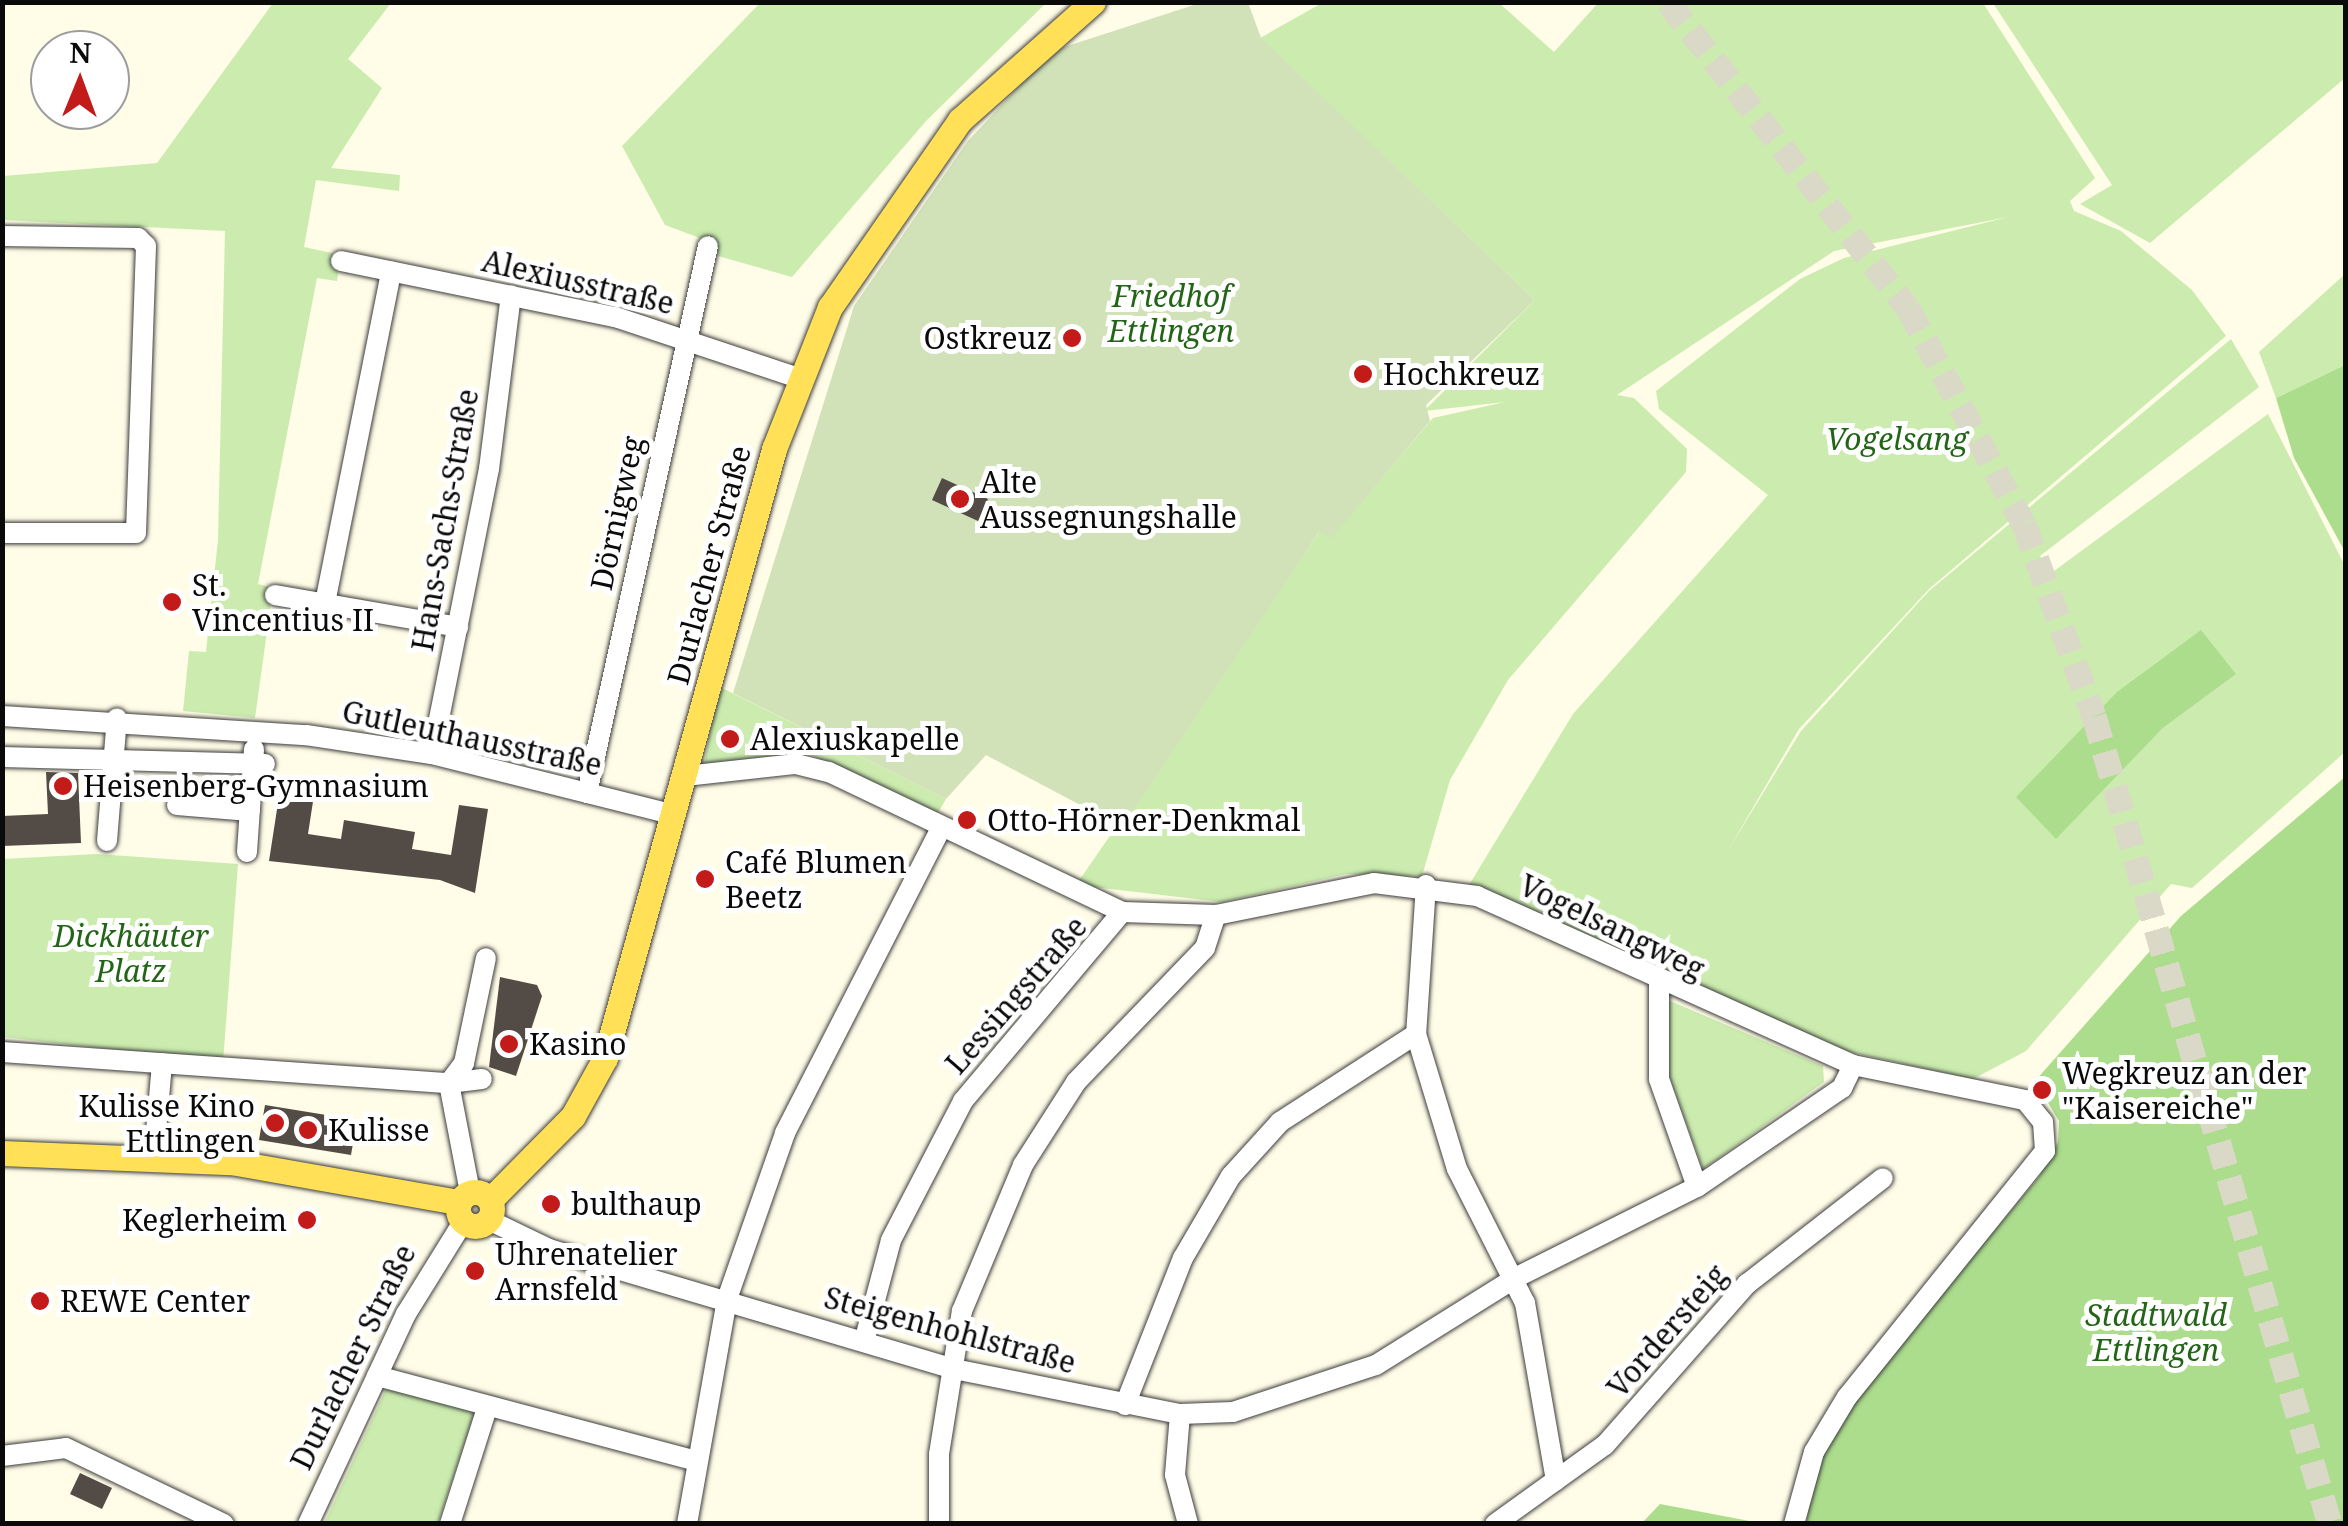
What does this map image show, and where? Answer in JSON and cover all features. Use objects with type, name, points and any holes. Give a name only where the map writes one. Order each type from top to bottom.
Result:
[{"type":"main road","name":"Durlacher Straße","points":[[473,1205],[596,1080],[798,378],[856,263],[932,153],[995,84],[1093,2]]},
{"type":"main road","points":[[2,1153],[154,1154],[473,1205]]},
{"type":"street","points":[[2,236],[138,238],[144,418],[136,532],[2,533]]},
{"type":"street","name":"Dörnigweg","points":[[586,792],[708,246]]},
{"type":"street","name":"Alexiusstraße","points":[[340,261],[511,295],[686,337],[798,378]]},
{"type":"street","points":[[324,603],[391,272]]},
{"type":"street","name":"Hans-Sachs-Straße","points":[[432,754],[458,627],[511,295]]},
{"type":"street","points":[[275,594],[458,627]]},
{"type":"street","name":"Gutleuthausstraße","points":[[2,716],[117,718],[256,730],[432,754],[675,815]]},
{"type":"street","points":[[107,841],[117,718]]},
{"type":"street","points":[[247,852],[259,763],[256,730]]},
{"type":"street","points":[[2,758],[114,754],[259,763]]},
{"type":"street","name":"Vogelsangweg","points":[[686,776],[796,764],[1122,912],[1216,915],[1327,887],[1426,885],[1530,918],[1659,984],[1852,1065],[2025,1100],[2042,1122],[2045,1151],[1846,1396],[1814,1452],[1794,1524]]},
{"type":"street","points":[[178,805],[250,811]]},
{"type":"street","points":[[687,1524],[692,1460],[727,1299],[785,1133],[941,828]]},
{"type":"street","points":[[1426,885],[1416,1034],[1457,1169],[1515,1278],[1556,1480]]},
{"type":"street","name":"Lessingstraße","points":[[865,1338],[891,1240],[963,1101],[1122,912]]},
{"type":"street","points":[[939,1524],[939,1454],[962,1311],[1050,1117],[1205,948],[1216,915]]},
{"type":"street","points":[[473,1205],[450,1083],[464,1062],[486,958]]},
{"type":"street","points":[[1659,984],[1659,1079],[1697,1187]]},
{"type":"street","points":[[1125,1405],[1183,1258],[1231,1176],[1342,1074],[1416,1034]]},
{"type":"street","points":[[2,1052],[450,1083],[482,1079]]},
{"type":"street","points":[[154,1154],[162,1063]]},
{"type":"street","name":"Steigenhohlstraße","points":[[473,1205],[549,1250],[865,1338],[954,1369],[1180,1414],[1292,1397],[1376,1364],[1515,1278],[1697,1187],[1842,1088],[1852,1065]]},
{"type":"street","name":"Vordersteig","points":[[1495,1524],[1605,1445],[1776,1257],[1883,1178]]},
{"type":"street","name":"Durlacher Straße","points":[[308,1524],[377,1376],[473,1205]]},
{"type":"street","points":[[377,1376],[692,1460]]},
{"type":"street","points":[[450,1524],[487,1408]]},
{"type":"street","points":[[1180,1414],[1175,1474],[1188,1524]]},
{"type":"street","points":[[2,1456],[66,1448],[224,1524]]},
{"type":"green space","points":[[273,3],[391,3],[348,59],[382,88],[331,168],[400,175],[399,191],[316,180],[304,247],[332,253],[339,267],[337,281],[317,278],[258,584],[273,588],[255,718],[183,711],[189,651],[206,652],[218,540],[225,231],[3,220],[3,176],[157,163]]},
{"type":"green space","points":[[760,3],[1046,3],[926,121],[792,277],[718,256],[716,244],[665,225],[622,146]]},
{"type":"green space","name":"Friedhof Ettlingen","points":[[1200,3],[1249,5],[1261,38],[1535,300],[1426,405],[1430,421],[1332,538],[1319,532],[1122,827],[986,755],[946,799],[733,693],[854,306],[967,142],[1052,51]]},
{"type":"green space","name":"Vogelsang","points":[[1322,3],[1499,3],[1554,52],[1598,3],[1983,3],[2095,178],[2070,201],[2074,211],[2121,231],[2192,290],[2226,336],[1929,589],[1799,729],[1727,852],[1801,731],[1929,591],[2231,339],[2259,387],[2040,556],[2054,571],[2268,414],[2345,566],[2345,752],[2192,888],[2171,884],[2026,1051],[1973,1079],[1841,1050],[1469,885],[1573,714],[1768,495],[1659,409],[1656,391],[1800,279],[1844,258],[2008,217],[1834,251],[1617,395],[1634,398],[1687,449],[1686,472],[1508,680],[1450,780],[1422,876],[1346,874],[1222,902],[1076,885],[1320,531],[1332,537],[1433,418],[1505,402],[1424,411],[1535,300],[1260,38]],"holes":[[[2200,631],[2235,674],[2163,728],[2056,838],[2017,797]]]},
{"type":"green space","points":[[1993,3],[2345,3],[2345,78],[2150,243],[2080,204],[2112,185]]},
{"type":"green space","points":[[2345,274],[2345,365],[2276,398],[2259,352]]},
{"type":"green space","points":[[2345,365],[2345,552],[2294,458],[2276,398]]},
{"type":"green space","points":[[2201,630],[2236,674],[2163,728],[2056,839],[2016,797],[2117,692]]},
{"type":"green space","points":[[718,686],[946,799],[936,816],[807,753],[704,766]]},
{"type":"green space","name":"Stadtwald Ettlingen","points":[[2345,777],[2345,1523],[1806,1524],[1816,1459],[1843,1413],[2039,1177],[2058,1142],[2059,1121],[2035,1081],[2181,916]]},
{"type":"green space","name":"Dickhäuter Platz","points":[[97,854],[238,864],[223,1062],[3,1037],[3,859]]},
{"type":"green space","points":[[1663,998],[1823,1066],[1824,1082],[1703,1169],[1669,1075]]},
{"type":"green space","points":[[387,1387],[475,1412],[438,1523],[324,1524]]},
{"type":"green space","points":[[1660,1504],[1760,1523],[1642,1523]]},
{"type":"building","name":"Alte Aussegnungshalle","points":[[942,478],[988,499],[978,521],[932,500]]},
{"type":"building","name":"Heisenberg-Gymnasium","points":[[46,772],[78,773],[81,843],[2,846],[2,816],[48,814]]},
{"type":"building","points":[[282,777],[316,782],[308,834],[341,839],[344,820],[415,832],[412,849],[451,855],[459,805],[488,809],[475,893],[440,880],[269,861]]},
{"type":"building","name":"Kasino","points":[[500,977],[537,985],[542,996],[516,1076],[489,1067]]},
{"type":"building","name":"Kulisse","points":[[265,1105],[357,1120],[351,1155],[259,1140]]},
{"type":"building","points":[[80,1473],[112,1488],[102,1509],[70,1494]]},
{"type":"tunnel","points":[[1668,2],[1908,308],[2024,524],[2094,716],[2330,1524]]},
{"type":"place","name":"Ostkreuz","points":[[1072,338]]},
{"type":"place","name":"Hochkreuz","points":[[1363,374]]},
{"type":"place","name":"Alte Aussegnungshalle","points":[[960,499]]},
{"type":"place","name":"St. Vincentius II","points":[[172,602]]},
{"type":"place","name":"Alexiuskapelle","points":[[730,739]]},
{"type":"place","name":"Heisenberg-Gymnasium","points":[[63,786]]},
{"type":"place","name":"Otto-Hörner-Denkmal","points":[[967,820]]},
{"type":"place","name":"Café Blumen Beetz","points":[[705,879]]},
{"type":"place","name":"Kasino","points":[[509,1044]]},
{"type":"place","name":"Wegkreuz an der \"Kaisereiche\"","points":[[2042,1090]]},
{"type":"place","name":"Kulisse Kino Ettlingen","points":[[275,1123]]},
{"type":"place","name":"Kulisse","points":[[308,1130]]},
{"type":"place","name":"bulthaup","points":[[551,1204]]},
{"type":"place","name":"Keglerheim","points":[[307,1220]]},
{"type":"place","name":"Uhrenatelier Arnsfeld","points":[[475,1271]]},
{"type":"place","name":"REWE Center","points":[[40,1301]]}]
